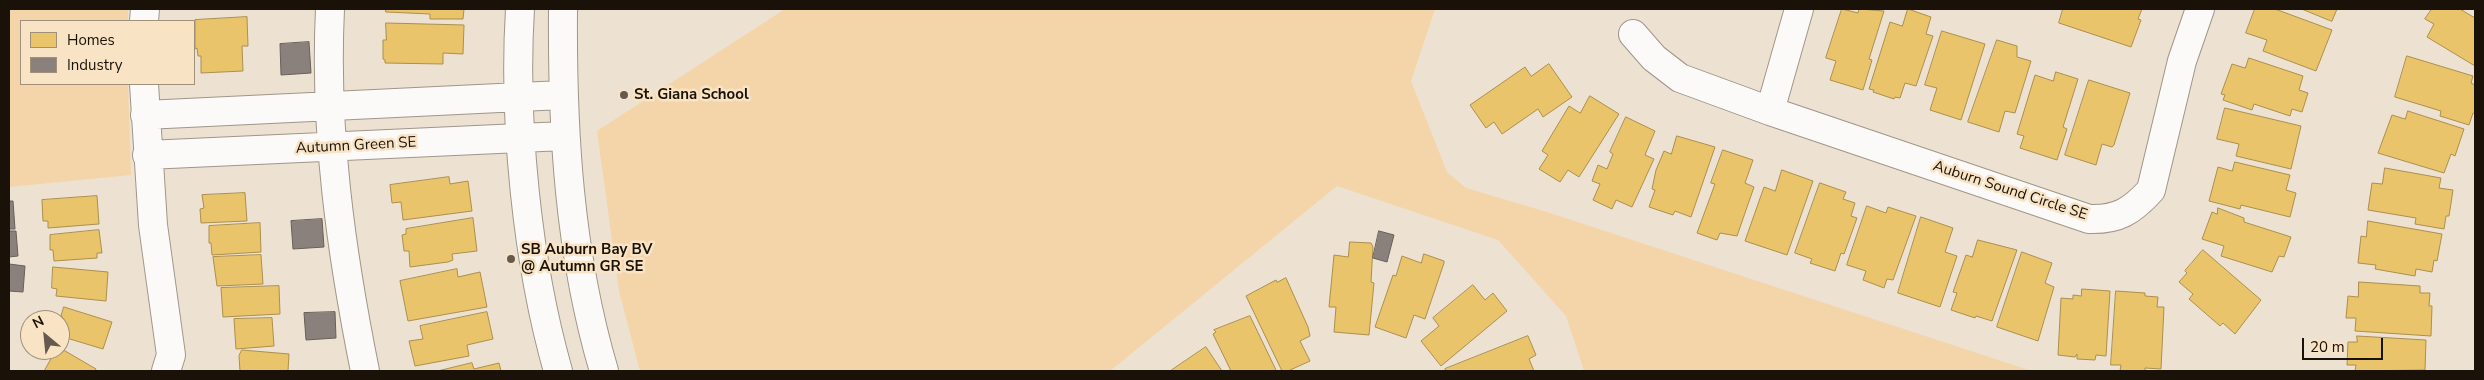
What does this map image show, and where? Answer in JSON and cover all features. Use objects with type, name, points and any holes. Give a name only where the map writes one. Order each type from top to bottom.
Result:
[{"type":"street","points":[[330,9],[332,147],[340,226],[351,299],[365,371]]},
{"type":"street","points":[[520,9],[521,138],[531,233],[543,306],[558,371]]},
{"type":"street","points":[[563,9],[562,95],[564,136],[578,254],[604,371]]},
{"type":"street","points":[[1770,111],[1799,9]]},
{"type":"street","name":"Auburn Sound Circle SE","points":[[1633,34],[1654,58],[1680,78],[1770,111],[2089,219],[2108,220],[2125,213],[2141,201],[2151,190],[2182,61],[2200,9]]},
{"type":"street","points":[[144,85],[147,156],[153,226],[171,355],[166,371]]},
{"type":"street","points":[[145,115],[562,95]]},
{"type":"street","name":"Autumn Green SE","points":[[147,156],[564,136]]},
{"type":"shaded area","points":[[9,9],[128,9],[128,20],[20,20],[20,85],[128,85],[131,175],[9,187]]},
{"type":"shaded area","points":[[785,9],[1435,9],[1411,81],[1447,172],[1466,188],[1547,212],[2032,371],[1584,371],[1566,316],[1498,240],[1337,186],[1110,371],[640,371],[619,291],[597,131]]},
{"type":"building: Homes","points":[[386,9],[464,9],[463,19],[430,19],[430,14],[386,12]]},
{"type":"building: Homes","points":[[1842,9],[1858,13],[1859,9],[1884,11],[1869,59],[1872,60],[1863,90],[1830,80],[1836,61],[1826,58]]},
{"type":"building: Homes","points":[[1908,9],[1931,17],[1926,34],[1933,36],[1916,86],[1905,83],[1900,98],[1895,97],[1894,99],[1869,89],[1890,22],[1902,26]]},
{"type":"building: Homes","points":[[2063,9],[2142,9],[2138,19],[2141,20],[2131,47],[2059,23]]},
{"type":"building: Homes","points":[[2255,9],[2275,9],[2332,30],[2316,71],[2263,51],[2267,40],[2246,33]]},
{"type":"building: Homes","points":[[2302,9],[2337,9],[2332,21]]},
{"type":"building: Homes","points":[[2432,9],[2460,9],[2475,18],[2475,66],[2427,37],[2434,24],[2425,19]]},
{"type":"building: Homes","points":[[247,17],[248,46],[242,46],[243,71],[201,73],[201,56],[198,56],[197,48],[195,49],[195,20]]},
{"type":"building: Homes","points":[[386,23],[464,25],[463,54],[443,53],[443,64],[385,63],[383,59],[383,40],[386,40]]},
{"type":"building: Homes","points":[[1942,31],[1985,44],[1961,120],[1930,110],[1937,88],[1925,85]]},
{"type":"building: Homes","points":[[1997,40],[2017,46],[2017,57],[2031,61],[2015,113],[2005,111],[1999,132],[1968,122]]},
{"type":"building: Homes","points":[[2407,56],[2473,76],[2471,83],[2475,85],[2475,114],[2473,113],[2469,125],[2440,116],[2441,111],[2395,97]]},
{"type":"building: Homes","points":[[2249,58],[2303,76],[2299,90],[2308,93],[2302,112],[2292,109],[2290,116],[2254,104],[2252,110],[2223,100],[2225,95],[2221,94],[2232,64],[2245,68]]},
{"type":"building: Homes","points":[[1549,64],[1572,97],[1543,117],[1538,109],[1502,134],[1494,122],[1486,128],[1470,105],[1525,67],[1531,76]]},
{"type":"building: Homes","points":[[2056,72],[2078,79],[2063,127],[2067,129],[2057,160],[2020,148],[2024,136],[2017,134],[2035,75],[2053,81]]},
{"type":"building: Homes","points":[[2089,80],[2130,93],[2114,145],[2112,147],[2102,144],[2096,165],[2065,155]]},
{"type":"building: Homes","points":[[1590,96],[1619,114],[1579,177],[1568,170],[1560,182],[1539,169],[1548,155],[1542,151],[1569,106],[1580,113]]},
{"type":"building: Homes","points":[[2225,108],[2301,126],[2291,169],[2236,156],[2239,144],[2217,139]]},
{"type":"building: Homes","points":[[2408,111],[2464,129],[2455,156],[2451,154],[2444,173],[2378,153],[2392,115],[2405,119]]},
{"type":"building: Homes","points":[[1626,117],[1655,131],[1645,155],[1654,159],[1632,207],[1616,200],[1612,209],[1593,200],[1600,184],[1592,181],[1598,165],[1607,169],[1613,154],[1610,152]]},
{"type":"building: Homes","points":[[1677,136],[1715,147],[1691,217],[1675,211],[1673,215],[1649,207],[1655,190],[1652,189],[1656,170],[1664,151],[1671,154]]},
{"type":"building: Homes","points":[[1723,150],[1753,160],[1745,183],[1754,187],[1737,236],[1720,233],[1717,240],[1697,233],[1715,184],[1711,183]]},
{"type":"building: Homes","points":[[2235,162],[2290,175],[2286,190],[2296,193],[2290,217],[2241,205],[2240,209],[2209,201],[2218,167],[2232,171]]},
{"type":"building: Homes","points":[[2385,168],[2441,178],[2439,188],[2453,190],[2449,216],[2446,216],[2444,229],[2415,224],[2416,218],[2368,210],[2372,183],[2382,184]]},
{"type":"building: Homes","points":[[1782,170],[1813,181],[1787,255],[1745,241],[1764,187],[1775,191]]},
{"type":"building: Homes","points":[[449,177],[450,184],[468,181],[472,211],[403,220],[401,202],[392,203],[390,185]]},
{"type":"building: Homes","points":[[1820,183],[1846,192],[1843,199],[1855,203],[1851,216],[1857,218],[1844,254],[1841,253],[1835,271],[1810,263],[1812,259],[1795,253]]},
{"type":"building: Homes","points":[[245,193],[247,221],[201,223],[200,209],[204,208],[202,195]]},
{"type":"building: Homes","points":[[97,196],[99,224],[48,228],[48,221],[43,221],[42,200]]},
{"type":"building: Homes","points":[[1867,206],[1886,213],[1888,207],[1916,216],[1893,280],[1887,279],[1884,288],[1863,280],[1866,271],[1847,265]]},
{"type":"building: Homes","points":[[2218,208],[2244,218],[2244,222],[2291,237],[2284,257],[2279,256],[2272,272],[2221,256],[2224,246],[2202,239],[2212,212],[2217,214]]},
{"type":"building: Homes","points":[[1921,217],[1953,228],[1945,252],[1957,256],[1940,307],[1898,293]]},
{"type":"building: Homes","points":[[473,218],[477,251],[452,254],[453,260],[448,262],[410,267],[409,251],[404,251],[402,235],[406,234],[406,229]]},
{"type":"building: Homes","points":[[2368,221],[2442,234],[2437,261],[2434,260],[2432,272],[2416,269],[2415,276],[2375,269],[2376,265],[2358,263],[2361,236],[2366,237]]},
{"type":"building: Homes","points":[[260,223],[261,252],[212,255],[211,243],[209,243],[209,226]]},
{"type":"building: Homes","points":[[99,230],[102,253],[97,253],[97,258],[54,261],[53,250],[50,250],[50,235]]},
{"type":"building: Homes","points":[[1978,240],[2017,250],[1992,321],[1976,316],[1975,318],[1951,310],[1957,293],[1953,292],[1966,255],[1972,257]]},
{"type":"building: Homes","points":[[1350,242],[1371,243],[1373,247],[1371,282],[1374,283],[1369,335],[1334,332],[1336,307],[1329,307],[1334,255],[1348,257]]},
{"type":"building: Homes","points":[[2203,250],[2261,300],[2235,334],[2223,323],[2220,326],[2189,299],[2193,294],[2179,282],[2187,273],[2185,271]]},
{"type":"building: Homes","points":[[2022,252],[2052,263],[2045,283],[2054,287],[2038,341],[1997,327]]},
{"type":"building: Homes","points":[[1424,254],[1444,261],[1425,319],[1414,315],[1406,338],[1375,327],[1393,275],[1396,276],[1402,256],[1421,263]]},
{"type":"building: Homes","points":[[261,255],[263,284],[217,286],[213,257]]},
{"type":"building: Homes","points":[[53,267],[108,272],[106,301],[56,296],[57,289],[52,288]]},
{"type":"building: Homes","points":[[457,269],[458,277],[480,272],[487,307],[408,321],[400,281]]},
{"type":"building: Homes","points":[[1286,278],[1308,327],[1310,336],[1300,341],[1310,361],[1288,371],[1282,371],[1246,296],[1276,280],[1277,282]]},
{"type":"building: Homes","points":[[2359,282],[2420,286],[2420,293],[2430,293],[2429,306],[2432,306],[2431,336],[2355,331],[2356,318],[2346,318],[2348,296],[2358,297]]},
{"type":"building: Homes","points":[[1473,285],[1485,300],[1493,293],[1507,311],[1441,366],[1421,341],[1439,326],[1433,318]]},
{"type":"building: Homes","points":[[279,286],[280,314],[223,317],[221,288]]},
{"type":"building: Homes","points":[[2082,289],[2110,291],[2106,356],[2096,355],[2095,360],[2077,359],[2077,354],[2075,357],[2058,355],[2061,298],[2073,299],[2073,295],[2081,296]]},
{"type":"building: Homes","points":[[2116,291],[2145,293],[2145,296],[2158,297],[2157,307],[2164,307],[2161,369],[2145,368],[2145,371],[2120,371],[2121,365],[2111,365]]},
{"type":"building: Homes","points":[[64,307],[112,322],[103,349],[70,339],[70,310],[63,310]]},
{"type":"building: Homes","points":[[487,312],[493,339],[467,345],[469,356],[415,366],[409,341],[423,339],[420,326]]},
{"type":"building: Homes","points":[[1250,316],[1277,371],[1231,371],[1213,334],[1216,332],[1214,330]]},
{"type":"building: Homes","points":[[272,318],[274,346],[236,349],[234,319]]},
{"type":"building: Homes","points":[[1528,336],[1536,355],[1529,359],[1534,371],[1446,371],[1445,369]]},
{"type":"building: Homes","points":[[2357,336],[2426,340],[2425,370],[2355,371],[2356,365],[2347,365],[2348,342],[2357,342]]},
{"type":"building: Homes","points":[[1206,347],[1222,371],[1172,370]]},
{"type":"building: Homes","points":[[242,350],[289,354],[288,371],[240,371],[239,356]]},
{"type":"building: Homes","points":[[70,354],[96,369],[95,371],[44,371],[50,360],[70,360]]},
{"type":"building: Homes","points":[[472,363],[474,369],[499,363],[501,371],[438,371]]},
{"type":"building: Industry","points":[[309,42],[311,73],[281,75],[280,44]]},
{"type":"building: Industry","points":[[9,201],[13,201],[15,229],[9,229]]},
{"type":"building: Industry","points":[[322,219],[324,247],[293,249],[291,221]]},
{"type":"building: Industry","points":[[9,231],[16,231],[18,256],[9,257]]},
{"type":"building: Industry","points":[[1379,231],[1394,235],[1387,262],[1373,258]]},
{"type":"building: Industry","points":[[9,264],[25,266],[23,292],[9,291]]},
{"type":"building: Industry","points":[[335,312],[336,338],[306,340],[304,313]]},
{"type":"place","name":"St. Giana School","points":[[624,95]]},
{"type":"place","name":"SB Auburn Bay BV @ Autumn GR SE","points":[[511,259]]}]
